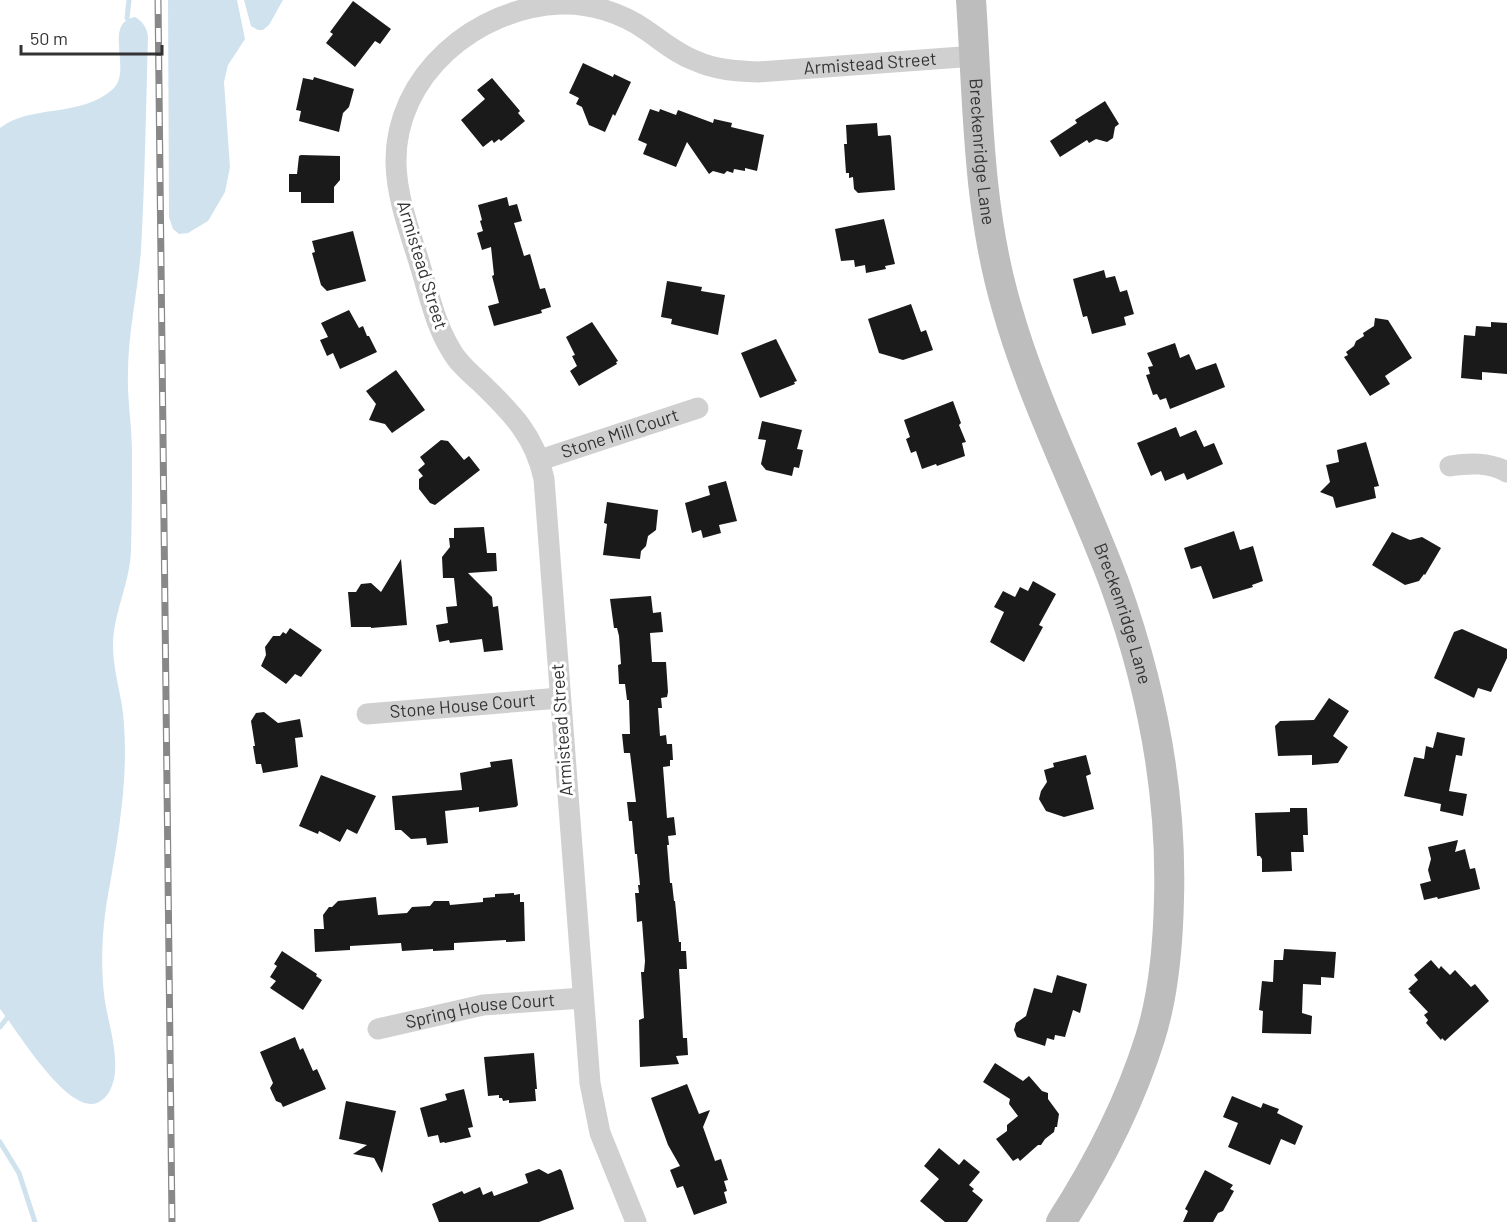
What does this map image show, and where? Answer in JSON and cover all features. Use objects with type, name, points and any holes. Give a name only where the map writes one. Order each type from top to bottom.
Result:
[{"type":"street","name":"Breckenridge Lane","points":[[971,0],[981,180],[1005,302],[1022,359],[1114,583],[1132,636],[1161,755],[1171,856],[1169,927],[1163,979],[1151,1035],[1131,1093],[1112,1138],[1061,1222]]},
{"type":"street","name":"Armistead Street","points":[[636,1222],[600,1133],[590,1083],[544,479],[540,460],[526,431],[514,416],[464,367],[452,352],[436,319],[401,202],[398,181],[397,145],[407,108],[425,75],[450,47],[466,34],[501,16],[541,5],[564,4],[606,10],[644,29],[678,53],[695,61],[713,68],[736,71],[758,72],[975,56]]},
{"type":"street","name":"Stone Mill Court","points":[[540,460],[698,408]]},
{"type":"street","points":[[1450,466],[1466,463],[1486,464],[1507,472]]},
{"type":"street","name":"Stone House Court","points":[[367,714],[560,698]]},
{"type":"street","name":"Spring House Court","points":[[378,1029],[483,1005],[583,998]]},
{"type":"water","points":[[168,0],[237,0],[245,39],[228,65],[224,82],[230,167],[225,192],[208,221],[188,233],[179,234],[173,229],[169,217]]},
{"type":"water","points":[[244,0],[283,0],[269,25],[263,30],[258,30],[251,26]]},
{"type":"water","points":[[135,17],[144,25],[148,36],[141,250],[128,358],[132,452],[131,550],[113,646],[123,715],[125,765],[122,805],[102,952],[104,994],[113,1042],[115,1072],[112,1086],[105,1098],[97,1103],[85,1103],[58,1084],[30,1051],[0,1009],[0,128],[26,116],[86,104],[113,89],[120,71],[120,28],[125,21]]},
{"type":"building","points":[[353,1],[391,29],[380,44],[375,41],[355,67],[326,43],[333,34],[330,32]]},
{"type":"building","points":[[583,63],[613,77],[614,74],[631,82],[605,132],[589,125],[582,107],[576,104],[579,98],[569,93]]},
{"type":"building","points":[[314,77],[354,89],[349,107],[343,113],[339,132],[299,121],[301,111],[296,110],[303,78],[313,80]]},
{"type":"building","points":[[492,78],[520,111],[518,113],[525,121],[501,141],[499,139],[494,143],[492,140],[483,147],[461,120],[485,99],[477,90]]},
{"type":"building","points":[[1105,101],[1119,124],[1115,127],[1113,138],[1107,142],[1096,139],[1089,143],[1087,140],[1060,157],[1050,141],[1077,123],[1075,120]]},
{"type":"building","points":[[650,109],[659,112],[660,109],[676,115],[678,110],[713,123],[714,119],[732,123],[731,127],[764,135],[757,171],[745,168],[745,171],[734,169],[733,173],[727,171],[724,174],[713,171],[709,174],[687,142],[676,167],[643,154],[647,144],[638,140]]},
{"type":"building","points":[[877,123],[878,136],[890,135],[891,137],[895,190],[858,193],[854,189],[853,177],[849,178],[849,173],[846,173],[844,144],[847,144],[846,125]]},
{"type":"building","points":[[301,155],[340,156],[340,180],[334,187],[334,203],[301,203],[301,192],[289,192],[289,174],[297,174]]},
{"type":"building","points":[[507,197],[509,206],[517,204],[522,221],[514,223],[524,256],[530,254],[540,289],[545,288],[551,307],[541,310],[542,313],[494,326],[488,306],[499,303],[492,276],[494,275],[491,247],[482,250],[477,233],[483,231],[478,205]]},
{"type":"building","points":[[884,219],[895,264],[885,266],[886,269],[866,273],[865,265],[855,267],[854,260],[841,261],[835,229]]},
{"type":"building","points":[[353,231],[366,281],[327,291],[321,285],[312,253],[315,252],[312,241]]},
{"type":"building","points":[[1104,270],[1106,278],[1115,276],[1120,292],[1127,290],[1134,314],[1124,317],[1126,325],[1092,334],[1087,316],[1083,317],[1073,279]]},
{"type":"building","points":[[667,281],[702,287],[701,291],[725,295],[718,335],[671,324],[672,319],[661,317]]},
{"type":"building","points":[[911,304],[921,332],[926,330],[933,350],[903,360],[879,353],[868,319]]},
{"type":"building","points":[[349,310],[359,328],[363,326],[377,352],[340,369],[333,353],[327,356],[320,340],[328,337],[321,323]]},
{"type":"building","points":[[1375,318],[1388,320],[1412,358],[1385,376],[1390,384],[1370,396],[1344,357],[1348,355],[1346,352],[1354,346],[1356,341],[1364,336],[1363,333],[1374,326]]},
{"type":"building","points":[[592,322],[618,361],[617,364],[579,386],[570,371],[577,366],[572,356],[575,355],[566,337]]},
{"type":"building","points":[[1491,322],[1507,323],[1507,374],[1482,372],[1482,380],[1461,378],[1464,335],[1475,336],[1476,326],[1491,327]]},
{"type":"building","points":[[776,339],[797,381],[794,382],[795,384],[760,398],[741,353]]},
{"type":"building","points":[[1175,343],[1180,358],[1189,354],[1196,370],[1216,363],[1225,387],[1170,409],[1166,398],[1160,400],[1157,394],[1153,395],[1146,375],[1150,374],[1148,367],[1153,366],[1147,353]]},
{"type":"building","points":[[396,370],[425,410],[392,433],[385,424],[369,420],[376,404],[366,391]]},
{"type":"building","points":[[953,401],[966,442],[962,443],[965,456],[922,469],[916,451],[911,453],[906,439],[910,437],[904,420]]},
{"type":"building","points":[[762,421],[802,430],[797,449],[803,450],[799,468],[794,467],[792,476],[766,470],[761,464],[766,440],[758,439]]},
{"type":"building","points":[[1176,427],[1180,437],[1196,430],[1204,447],[1214,443],[1223,464],[1187,480],[1184,473],[1165,481],[1161,471],[1151,476],[1137,443]]},
{"type":"building","points":[[441,440],[448,441],[464,460],[469,456],[480,470],[435,505],[430,503],[419,489],[419,479],[423,476],[418,470],[425,464],[420,457]]},
{"type":"building","points":[[1366,442],[1379,486],[1374,487],[1376,498],[1336,508],[1333,497],[1320,492],[1330,482],[1326,465],[1339,462],[1337,450]]},
{"type":"building","points":[[726,481],[737,521],[719,525],[721,533],[703,538],[701,530],[692,533],[685,503],[710,495],[708,486]]},
{"type":"building","points":[[607,502],[658,510],[656,530],[648,536],[640,559],[603,555]]},
{"type":"building","points":[[484,527],[487,553],[496,553],[497,571],[468,573],[492,597],[493,607],[498,606],[503,650],[484,652],[482,639],[439,642],[436,625],[448,623],[446,607],[457,606],[454,578],[443,578],[442,557],[450,547],[449,538],[454,538],[454,528]]},
{"type":"building","points":[[1234,531],[1240,550],[1253,546],[1263,581],[1252,585],[1253,587],[1213,599],[1201,566],[1191,569],[1184,548]]},
{"type":"building","points":[[1392,532],[1410,540],[1422,537],[1441,548],[1419,581],[1405,585],[1372,565]]},
{"type":"building","points":[[401,559],[407,625],[351,627],[348,592],[356,592],[361,584],[371,583],[381,592]]},
{"type":"building","points":[[1033,581],[1056,594],[1039,625],[1043,627],[1024,662],[990,642],[1004,612],[994,607],[1003,591],[1015,597],[1020,587],[1028,591]]},
{"type":"building","points":[[651,596],[653,613],[661,612],[663,632],[650,633],[652,662],[666,662],[668,692],[667,697],[661,698],[662,708],[658,708],[660,736],[666,735],[667,744],[672,744],[673,760],[670,760],[670,766],[663,767],[667,818],[674,817],[676,835],[668,836],[669,845],[667,845],[679,942],[681,942],[681,951],[686,951],[687,969],[679,969],[683,1038],[687,1038],[688,1055],[676,1056],[679,1064],[640,1067],[639,1020],[644,1018],[641,972],[644,972],[645,961],[642,921],[637,922],[635,893],[639,893],[638,885],[640,885],[637,854],[635,854],[632,821],[629,821],[627,802],[636,802],[630,753],[624,753],[622,734],[630,734],[629,700],[627,700],[625,684],[619,684],[618,665],[621,664],[619,636],[617,628],[614,628],[610,599]]},
{"type":"building","points":[[290,628],[322,650],[301,677],[295,674],[286,684],[261,666],[266,655],[265,647],[273,636],[280,636],[283,632],[286,634]]},
{"type":"building","points":[[1462,629],[1507,649],[1507,658],[1491,692],[1478,688],[1474,698],[1434,678],[1454,632]]},
{"type":"building","points":[[1329,698],[1349,711],[1333,736],[1348,747],[1338,763],[1312,765],[1312,755],[1278,756],[1275,726],[1280,721],[1314,720]]},
{"type":"building","points":[[264,712],[278,723],[300,719],[303,737],[295,738],[298,767],[263,773],[261,764],[256,764],[251,721],[256,713]]},
{"type":"building","points":[[1437,732],[1465,738],[1462,756],[1456,755],[1449,791],[1467,794],[1463,816],[1440,811],[1441,804],[1404,796],[1414,757],[1424,759],[1426,746],[1433,748]]},
{"type":"building","points":[[1086,755],[1091,774],[1086,776],[1094,809],[1064,817],[1046,811],[1039,799],[1047,782],[1044,770],[1054,767],[1053,763]]},
{"type":"building","points":[[512,759],[518,805],[516,807],[479,812],[479,807],[445,811],[448,843],[427,845],[426,838],[411,839],[401,830],[395,830],[392,796],[462,790],[460,773],[491,767],[490,762]]},
{"type":"building","points":[[321,775],[376,796],[357,834],[347,829],[340,842],[319,831],[318,834],[299,826]]},
{"type":"building","points":[[1290,808],[1307,808],[1308,835],[1303,835],[1304,852],[1291,852],[1292,871],[1262,872],[1262,859],[1257,856],[1255,813],[1290,812]]},
{"type":"building","points":[[1458,840],[1455,852],[1465,849],[1470,869],[1475,868],[1480,889],[1424,900],[1420,884],[1431,881],[1428,870],[1431,859],[1428,847]]},
{"type":"building","points":[[514,893],[514,895],[520,894],[520,902],[524,902],[525,941],[454,943],[454,950],[402,951],[401,943],[350,946],[350,950],[315,952],[314,929],[324,929],[323,915],[338,901],[376,897],[378,915],[407,913],[412,907],[430,906],[434,901],[449,901],[450,905],[483,902],[483,898],[495,897],[495,894]]},
{"type":"building","points":[[1284,949],[1336,952],[1334,978],[1321,977],[1321,985],[1303,984],[1302,1013],[1312,1016],[1311,1034],[1262,1033],[1263,1011],[1259,1010],[1262,981],[1273,982],[1274,960],[1283,960]]},
{"type":"building","points":[[282,951],[317,974],[316,976],[322,980],[303,1010],[270,988],[276,981],[270,977],[277,966],[274,964]]},
{"type":"building","points":[[1431,960],[1439,969],[1441,966],[1450,975],[1455,970],[1471,987],[1475,984],[1489,1001],[1445,1041],[1442,1038],[1441,1040],[1426,1023],[1428,1020],[1424,1015],[1428,1012],[1408,989],[1418,980],[1414,975]]},
{"type":"building","points":[[1057,975],[1087,984],[1080,1013],[1073,1010],[1065,1037],[1055,1035],[1054,1040],[1047,1038],[1045,1046],[1017,1037],[1014,1030],[1016,1023],[1026,1016],[1034,988],[1052,993]]},
{"type":"building","points":[[295,1037],[300,1050],[303,1048],[313,1071],[317,1069],[326,1089],[283,1107],[276,1101],[270,1088],[273,1083],[260,1052]]},
{"type":"building","points":[[534,1053],[536,1101],[509,1103],[509,1100],[503,1101],[499,1098],[499,1095],[488,1096],[484,1057]]},
{"type":"building","points":[[995,1063],[1023,1081],[1029,1076],[1042,1091],[1048,1093],[1048,1099],[1059,1114],[1054,1132],[1020,1161],[1018,1158],[1013,1161],[996,1139],[1007,1131],[1007,1125],[1018,1116],[1009,1104],[1010,1099],[983,1082]]},
{"type":"building","points":[[687,1084],[699,1114],[710,1110],[703,1127],[715,1161],[721,1159],[728,1180],[724,1181],[727,1203],[694,1215],[683,1186],[677,1188],[670,1170],[680,1166],[668,1145],[651,1098]]},
{"type":"building","points":[[464,1089],[473,1127],[468,1128],[471,1137],[440,1143],[438,1135],[428,1137],[420,1108],[447,1100],[445,1094]]},
{"type":"building","points":[[1232,1096],[1261,1108],[1263,1103],[1279,1109],[1277,1113],[1303,1126],[1295,1145],[1281,1139],[1270,1165],[1228,1147],[1238,1123],[1223,1117]]},
{"type":"building","points":[[346,1101],[396,1111],[382,1173],[374,1158],[353,1154],[367,1145],[339,1139]]},
{"type":"building","points":[[939,1148],[959,1165],[964,1159],[980,1172],[969,1185],[974,1189],[972,1191],[983,1200],[967,1222],[945,1222],[920,1201],[939,1179],[924,1166]]},
{"type":"building","points":[[539,1169],[548,1174],[560,1169],[562,1171],[574,1209],[539,1222],[439,1222],[432,1204],[462,1191],[464,1194],[480,1187],[483,1195],[492,1191],[494,1196],[528,1183],[525,1174]]},
{"type":"building","points":[[1205,1170],[1233,1185],[1230,1189],[1234,1191],[1223,1211],[1218,1213],[1213,1222],[1183,1222],[1188,1211],[1185,1209]]},
{"type":"waterway","points":[[127,18],[129,0]]},
{"type":"waterway","points":[[0,1027],[7,1018]]},
{"type":"waterway","points":[[0,1142],[19,1173],[35,1222]]},
{"type":"railway","points":[[158,0],[172,1222]]}]
